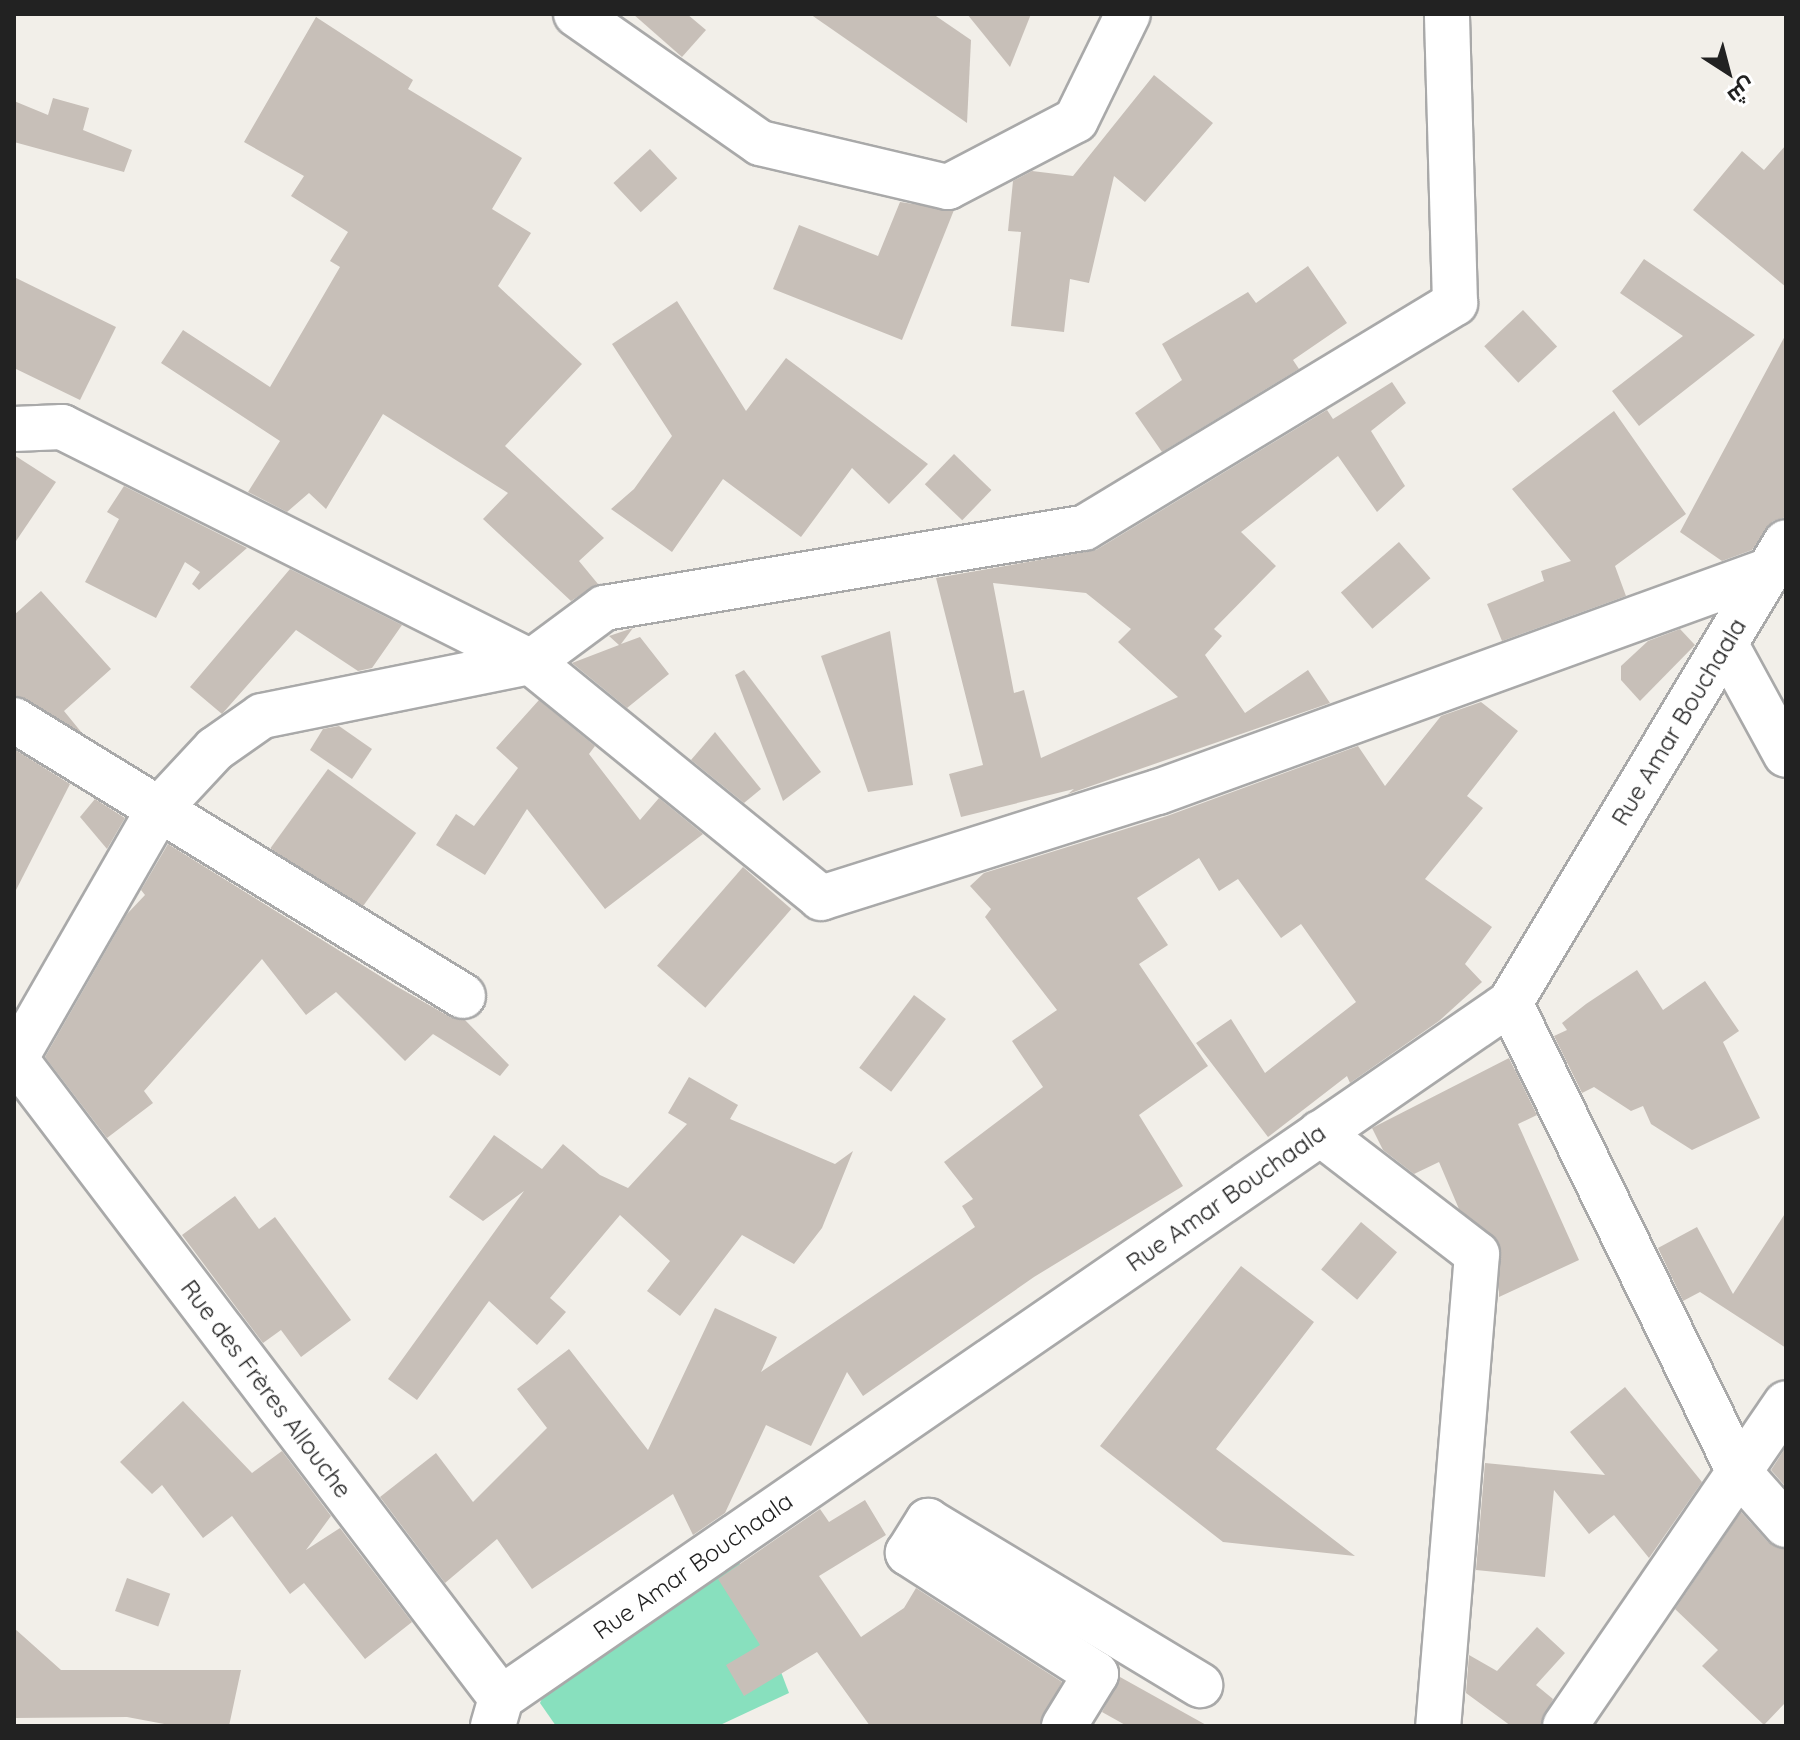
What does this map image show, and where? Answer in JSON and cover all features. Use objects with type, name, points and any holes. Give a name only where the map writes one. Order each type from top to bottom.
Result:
[{"type":"street","points":[[576,14],[760,143],[948,187],[1076,120],[1128,14]]},
{"type":"street","points":[[15,1060],[159,809],[215,749],[262,716],[531,662],[604,608],[1084,528],[1455,303],[1447,14]]},
{"type":"street","points":[[14,429],[62,427],[531,662],[821,898],[1158,792],[1778,556]]},
{"type":"street","name":"Rue Amar Bouchaala","points":[[497,1712],[1320,1133],[1510,1003],[1778,556]]},
{"type":"street","points":[[1726,645],[1786,755]]},
{"type":"street","points":[[14,720],[463,996]]},
{"type":"street","points":[[1510,1003],[1739,1472],[1786,1525]]},
{"type":"street","name":"Rue des Frères Allouche","points":[[15,1060],[497,1712]]},
{"type":"street","points":[[1320,1133],[1477,1254],[1438,1726]]},
{"type":"street","points":[[1565,1726],[1786,1403]]},
{"type":"street","points":[[1064,1726],[1096,1674],[908,1553],[928,1521],[1200,1685]]},
{"type":"green space","points":[[738,1559],[789,1693],[718,1726],[556,1726],[540,1703],[551,1678]]},
{"type":"building","points":[[633,14],[687,14],[706,30],[682,57]]},
{"type":"building","points":[[810,14],[933,14],[971,40],[967,123]]},
{"type":"building","points":[[967,14],[1031,14],[1010,67]]},
{"type":"building","points":[[316,17],[413,80],[408,89],[522,158],[492,209],[531,233],[498,286],[582,364],[505,446],[604,538],[579,561],[598,584],[571,601],[483,519],[508,493],[383,414],[326,509],[309,493],[287,512],[248,492],[280,441],[161,363],[183,330],[270,387],[340,267],[330,261],[348,232],[291,196],[304,176],[244,142]]},
{"type":"building","points":[[1154,75],[1213,123],[1145,202],[1114,176],[1089,283],[1070,279],[1064,332],[1011,326],[1021,232],[1008,231],[1013,181],[1032,171],[1073,176]]},
{"type":"building","points":[[53,98],[89,108],[83,130],[132,150],[124,172],[14,142],[14,101],[48,115]]},
{"type":"building","points":[[1786,145],[1786,287],[1693,210],[1742,151],[1764,170]]},
{"type":"building","points":[[650,149],[677,178],[641,212],[613,183]]},
{"type":"building","points":[[900,202],[954,210],[902,340],[773,289],[799,225],[878,256]]},
{"type":"building","points":[[1644,259],[1755,335],[1639,426],[1612,391],[1683,336],[1620,293]]},
{"type":"building","points":[[1308,266],[1347,323],[1293,360],[1299,369],[1162,452],[1135,413],[1182,380],[1162,344],[1248,292],[1256,303]]},
{"type":"building","points":[[14,277],[116,327],[80,400],[14,368]]},
{"type":"building","points":[[677,301],[746,411],[786,358],[928,464],[889,504],[852,468],[801,537],[723,479],[672,552],[611,509],[634,489],[672,436],[612,344]]},
{"type":"building","points":[[1523,310],[1557,347],[1518,383],[1484,346]]},
{"type":"building","points":[[1786,334],[1786,517],[1773,521],[1752,550],[1722,561],[1680,532]]},
{"type":"building","points":[[1392,382],[1406,403],[1371,431],[1405,486],[1377,512],[1338,456],[1241,532],[1276,566],[1214,629],[1222,636],[1205,655],[1245,713],[1308,670],[1330,703],[1068,794],[1074,789],[961,817],[949,774],[983,765],[936,578],[1096,550],[1327,410],[1333,419]],"holes":[[[993,583],[1086,593],[1131,629],[1118,642],[1178,697],[1041,758],[1024,690],[1014,693]]]},
{"type":"building","points":[[1614,411],[1686,514],[1615,566],[1626,596],[1502,641],[1487,604],[1544,581],[1541,571],[1571,561],[1512,489]]},
{"type":"building","points":[[954,454],[991,490],[962,520],[925,484]]},
{"type":"building","points":[[14,455],[56,482],[14,544]]},
{"type":"building","points":[[124,486],[247,548],[199,590],[192,584],[200,572],[185,562],[156,618],[85,582],[119,519],[107,512]]},
{"type":"building","points":[[1399,542],[1430,578],[1372,629],[1341,593]]},
{"type":"building","points":[[290,569],[402,625],[372,668],[358,671],[296,630],[222,714],[190,687]]},
{"type":"building","points":[[41,591],[111,669],[64,711],[82,733],[14,695],[14,615]]},
{"type":"building","points":[[633,628],[621,644],[640,637],[669,674],[627,708],[572,663],[619,645],[609,636]]},
{"type":"building","points":[[1680,629],[1695,645],[1640,701],[1621,680],[1621,666],[1648,641]]},
{"type":"building","points":[[890,631],[913,785],[868,792],[821,656]]},
{"type":"building","points":[[744,670],[821,772],[783,801],[735,675]]},
{"type":"building","points":[[539,700],[595,746],[589,754],[640,820],[659,798],[703,834],[605,909],[527,809],[485,875],[436,845],[456,814],[474,826],[518,768],[496,748]]},
{"type":"building","points":[[1481,702],[1518,731],[1467,796],[1483,808],[1425,879],[1492,927],[1465,964],[1482,982],[1439,1021],[1350,1083],[1347,1076],[1268,1137],[1196,1043],[1231,1019],[1265,1073],[1356,1002],[1301,924],[1281,938],[1238,879],[1219,891],[1199,858],[1137,898],[1168,945],[1139,964],[1208,1066],[1139,1115],[1183,1186],[1034,1277],[863,1396],[847,1372],[811,1446],[766,1425],[725,1513],[693,1535],[673,1494],[532,1589],[497,1539],[445,1583],[380,1497],[436,1453],[473,1502],[547,1428],[517,1389],[569,1349],[648,1450],[715,1308],[777,1337],[761,1372],[975,1227],[962,1206],[973,1199],[944,1162],[1043,1087],[1012,1041],[1057,1010],[985,917],[991,909],[970,886],[984,873],[1167,816],[1358,746],[1385,786],[1441,716]]},
{"type":"building","points":[[339,726],[372,749],[352,779],[310,750],[323,729]]},
{"type":"building","points":[[715,732],[761,789],[744,803],[691,760]]},
{"type":"building","points":[[14,749],[70,784],[14,894]]},
{"type":"building","points":[[328,769],[416,833],[359,912],[270,848]]},
{"type":"building","points":[[95,799],[125,818],[107,849],[80,817]]},
{"type":"building","points":[[168,844],[396,986],[450,1017],[465,1020],[509,1065],[500,1076],[433,1034],[405,1061],[336,992],[306,1015],[262,959],[144,1091],[153,1103],[107,1138],[45,1057],[127,914],[145,895],[141,890]]},
{"type":"building","points":[[743,867],[791,909],[705,1008],[657,966]]},
{"type":"building","points":[[1637,970],[1663,1010],[1705,981],[1739,1031],[1723,1042],[1760,1118],[1692,1150],[1651,1124],[1643,1106],[1631,1111],[1594,1087],[1582,1093],[1554,1036],[1567,1030],[1562,1023]]},
{"type":"building","points":[[914,995],[946,1019],[891,1092],[859,1068]]},
{"type":"building","points":[[1509,1058],[1537,1115],[1518,1124],[1579,1260],[1499,1297],[1499,1243],[1459,1209],[1439,1162],[1414,1174],[1383,1150],[1372,1128]]},
{"type":"building","points":[[689,1077],[738,1105],[730,1119],[835,1164],[853,1151],[822,1228],[794,1264],[742,1235],[680,1316],[647,1291],[670,1261],[620,1215],[550,1298],[566,1312],[537,1345],[489,1301],[417,1400],[388,1379],[524,1191],[483,1221],[449,1197],[494,1135],[542,1169],[563,1144],[600,1175],[628,1188],[687,1124],[668,1113]]},
{"type":"building","points":[[235,1196],[259,1229],[275,1217],[351,1320],[301,1357],[281,1330],[263,1343],[182,1235]]},
{"type":"building","points":[[1786,1212],[1786,1348],[1700,1292],[1683,1301],[1658,1248],[1697,1227],[1733,1294]]},
{"type":"building","points":[[1361,1222],[1397,1252],[1357,1300],[1321,1269]]},
{"type":"building","points":[[1241,1266],[1314,1322],[1216,1449],[1355,1556],[1223,1542],[1100,1446]]},
{"type":"building","points":[[1625,1387],[1702,1482],[1649,1558],[1614,1515],[1589,1534],[1554,1490],[1545,1577],[1476,1570],[1485,1463],[1605,1475],[1570,1432]]},
{"type":"building","points":[[183,1401],[252,1473],[282,1451],[331,1516],[306,1550],[340,1528],[412,1622],[365,1659],[304,1583],[290,1594],[232,1516],[203,1538],[162,1485],[152,1494],[120,1462]]},
{"type":"building","points":[[1786,1447],[1786,1487],[1771,1470]]},
{"type":"building","points":[[865,1500],[886,1535],[819,1576],[861,1637],[904,1608],[916,1588],[1062,1682],[1039,1726],[870,1726],[817,1652],[744,1696],[726,1665],[760,1645],[718,1579],[820,1509],[829,1522]]},
{"type":"building","points":[[1741,1512],[1768,1542],[1786,1549],[1786,1702],[1764,1725],[1702,1666],[1718,1650],[1675,1609]]},
{"type":"building","points":[[127,1578],[170,1594],[158,1627],[115,1611]]},
{"type":"building","points":[[1537,1627],[1565,1653],[1536,1685],[1553,1699],[1540,1726],[1511,1726],[1466,1693],[1469,1655],[1497,1671]]},
{"type":"building","points":[[14,1628],[61,1670],[241,1670],[229,1726],[175,1726],[127,1717],[14,1718]]},
{"type":"building","points":[[1120,1677],[1208,1726],[1127,1726],[1102,1712]]}]
